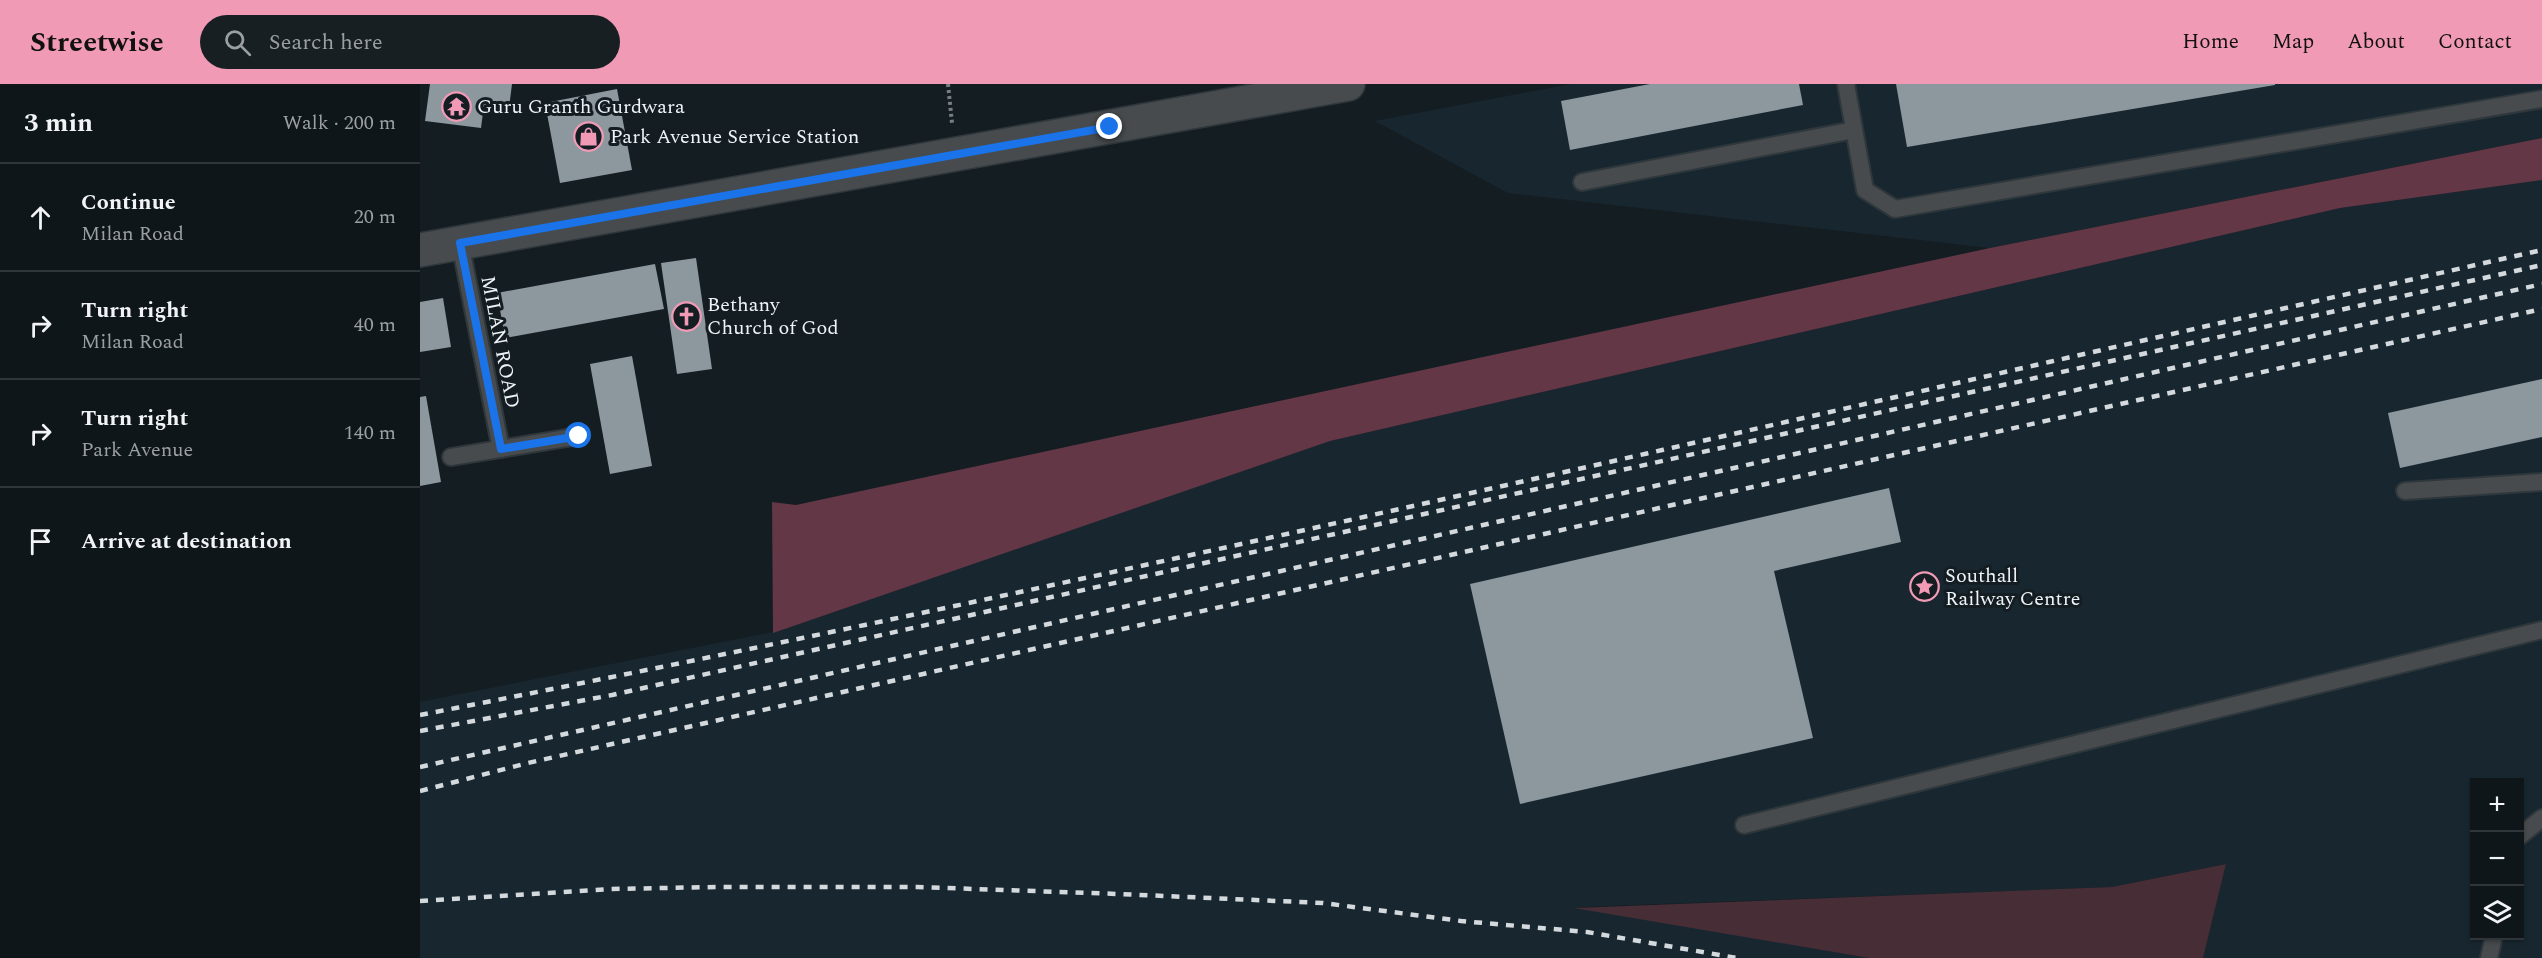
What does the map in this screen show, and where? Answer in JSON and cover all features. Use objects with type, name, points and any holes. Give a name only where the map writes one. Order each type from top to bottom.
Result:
[{"type":"street","points":[[420,250],[1348,84]]},
{"type":"lane","points":[[1846,84],[1865,190],[1895,209],[2542,99]]},
{"type":"lane","points":[[1581,182],[1854,130]]},
{"type":"lane","name":"MILAN ROAD","points":[[460,243],[501,449]]},
{"type":"lane","points":[[451,458],[579,436]]},
{"type":"lane","points":[[2405,491],[2542,482]]},
{"type":"lane","points":[[1744,825],[2542,630]]},
{"type":"lane","points":[[2524,833],[2542,818]]},
{"type":"lane","points":[[2489,958],[2493,940]]},
{"type":"path","points":[[948,84],[957,154]]},
{"type":"shaded area","points":[[1571,84],[2542,84],[2542,138],[1990,248],[1508,193],[1375,121]]},
{"type":"shaded area","points":[[2542,138],[2542,180],[2340,208],[1330,441],[773,633],[772,502],[796,505],[1990,248]]},
{"type":"shaded area","points":[[2542,180],[2542,958],[2203,958],[2226,864],[2112,887],[1579,907],[1869,958],[420,958],[420,702],[773,632],[1330,441],[2340,208]]},
{"type":"shaded area","points":[[2226,864],[2203,958],[1869,958],[1574,908],[2112,887]]},
{"type":"building","name":"Guru Granth Gurdwara","points":[[430,84],[512,84],[509,108],[484,105],[481,128],[425,121]]},
{"type":"building","points":[[1650,84],[1799,84],[1803,105],[1570,150],[1561,101]]},
{"type":"building","points":[[1896,84],[2275,84],[2275,85],[1907,147]]},
{"type":"building","name":"Park Avenue Service Station","points":[[617,89],[632,170],[560,183],[545,103]]},
{"type":"building","name":"Bethany Church of God","points":[[696,258],[712,369],[677,374],[661,263]]},
{"type":"building","points":[[655,264],[664,309],[505,338],[497,293]]},
{"type":"building","points":[[443,298],[451,347],[420,352],[420,302]]},
{"type":"building","points":[[632,356],[652,466],[610,474],[590,364]]},
{"type":"building","points":[[2542,379],[2542,437],[2400,468],[2388,413]]},
{"type":"building","points":[[426,396],[441,482],[420,486],[420,397]]},
{"type":"building","points":[[1889,488],[1901,542],[1774,571],[1813,738],[1520,804],[1470,584]]},
{"type":"railway","points":[[420,715],[686,662],[1218,549],[2542,250]]},
{"type":"railway","points":[[420,731],[612,695],[2542,265]]},
{"type":"railway","points":[[420,767],[2542,284]]},
{"type":"railway","points":[[420,791],[528,763],[2542,309]]},
{"type":"railway","points":[[420,901],[611,889],[716,887],[917,887],[1119,894],[1323,903],[1461,921],[1587,932],[1737,958]]},
{"type":"place","name":"Guru Granth Gurdwara","points":[[456,106]]},
{"type":"place","name":"Park Avenue Service Station","points":[[589,136]]},
{"type":"place","name":"Bethany Church of God","points":[[686,316]]},
{"type":"place","name":"Southall Railway Centre","points":[[1924,587]]},
{"type":"route","points":[[579,436],[501,449],[460,243],[1110,127]]}]
